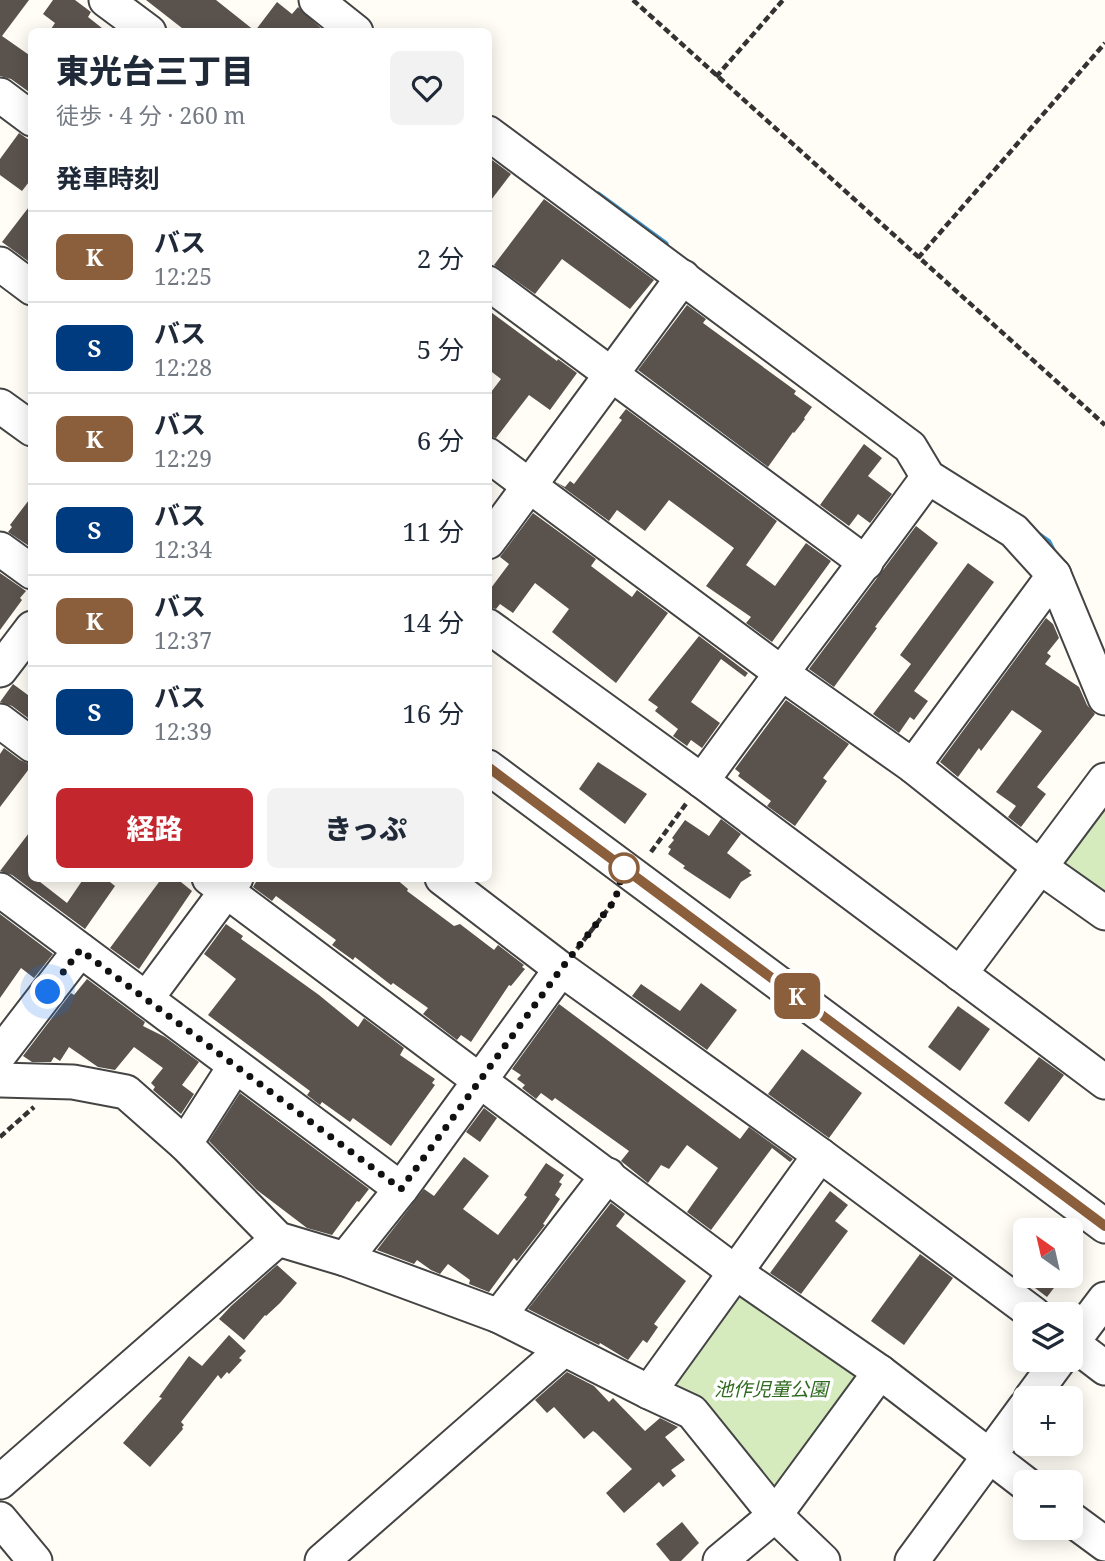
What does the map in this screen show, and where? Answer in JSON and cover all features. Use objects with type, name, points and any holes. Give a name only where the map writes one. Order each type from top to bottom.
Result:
[{"type":"street","points":[[106,0],[144,28]]},
{"type":"street","points":[[317,0],[351,28]]},
{"type":"street","points":[[0,95],[28,115]]},
{"type":"street","points":[[492,136],[910,447],[928,477],[1014,531],[1054,575],[1105,698]]},
{"type":"street","points":[[0,264],[28,285]]},
{"type":"street","points":[[492,537],[683,277]]},
{"type":"street","points":[[492,285],[866,563]]},
{"type":"street","points":[[0,406],[28,426]]},
{"type":"street","points":[[492,458],[780,672],[913,766],[1040,867],[1105,913]]},
{"type":"street","points":[[702,781],[780,672],[866,563],[928,477]]},
{"type":"street","points":[[0,549],[28,569]]},
{"type":"street","points":[[913,766],[1054,575]]},
{"type":"street","points":[[492,629],[702,781],[1105,1082]]},
{"type":"street","points":[[0,670],[28,633]]},
{"type":"street","points":[[0,721],[28,742]]},
{"type":"street","points":[[492,770],[1105,1226]]},
{"type":"street","points":[[960,974],[1105,780]]},
{"type":"street","points":[[447,882],[561,969],[820,1155],[1018,1302]]},
{"type":"street","points":[[146,999],[224,883],[481,1082],[735,1272],[880,1372],[1013,1475]]},
{"type":"street","points":[[0,890],[401,1189]]},
{"type":"street","points":[[0,1054],[80,950]]},
{"type":"street","points":[[345,1259],[481,1082],[561,969]]},
{"type":"street","points":[[185,1144],[235,1066]]},
{"type":"street","points":[[0,1080],[73,1082],[126,1092],[185,1144],[278,1239],[345,1259],[499,1316],[692,1412],[775,1515],[823,1561]]},
{"type":"street","points":[[649,1392],[820,1155]]},
{"type":"street","points":[[499,1316],[608,1175]]},
{"type":"street","points":[[0,1482],[278,1239]]},
{"type":"street","points":[[1083,1327],[1105,1299]]},
{"type":"street","points":[[321,1561],[564,1349]]},
{"type":"street","points":[[1083,1352],[1105,1368]]},
{"type":"street","points":[[720,1561],[775,1515],[880,1372]]},
{"type":"street","points":[[912,1561],[1013,1424]]},
{"type":"street","points":[[0,1519],[35,1561]]},
{"type":"street","points":[[1083,1527],[1105,1544]]},
{"type":"street","points":[[1098,1561],[1105,1551]]},
{"type":"path","points":[[633,0],[1105,425]]},
{"type":"path","points":[[716,76],[783,0]]},
{"type":"path","points":[[918,258],[1105,43]]},
{"type":"path","points":[[651,852],[702,781]]},
{"type":"path","points":[[561,969],[615,900]]},
{"type":"green space","points":[[1105,780],[1105,913],[1040,867]]},
{"type":"green space","name":"池作児童公園","points":[[735,1272],[880,1372],[775,1515],[649,1392]]},
{"type":"building","points":[[0,0],[29,0],[2,36],[28,54],[28,91],[11,79],[0,76]]},
{"type":"building","points":[[53,0],[75,0],[91,12],[88,17],[102,28],[52,28],[55,23],[43,14]]},
{"type":"building","points":[[146,0],[216,0],[251,28],[182,28]]},
{"type":"building","points":[[277,2],[292,14],[298,7],[321,28],[257,28]]},
{"type":"building","points":[[19,133],[28,139],[28,183],[22,191],[0,175],[0,159]]},
{"type":"building","points":[[492,160],[511,174],[492,199]]},
{"type":"building","points":[[544,199],[654,280],[630,309],[562,259],[535,294],[494,265]]},
{"type":"building","points":[[28,208],[28,261],[2,242]]},
{"type":"building","points":[[687,305],[706,319],[703,323],[796,391],[794,394],[812,407],[768,467],[638,370]]},
{"type":"building","points":[[492,313],[577,373],[550,410],[529,395],[496,438],[492,437],[492,391],[501,379],[492,372]]},
{"type":"building","points":[[626,409],[777,521],[746,565],[775,586],[806,543],[831,561],[772,642],[746,623],[751,617],[706,586],[734,548],[669,500],[645,531],[617,510],[609,521],[556,482],[565,487],[570,481],[574,484],[622,420],[619,418]]},
{"type":"building","points":[[864,444],[882,458],[868,476],[892,494],[870,523],[858,514],[849,526],[820,505]]},
{"type":"building","points":[[28,501],[28,545],[8,532],[12,527],[10,525]]},
{"type":"building","points":[[533,513],[596,559],[591,566],[632,597],[637,590],[668,613],[616,683],[552,632],[569,609],[535,583],[513,613],[500,604],[496,609],[492,608],[492,587],[509,564],[500,557]]},
{"type":"building","points":[[916,526],[938,543],[834,687],[809,669]]},
{"type":"building","points":[[968,563],[994,582],[914,691],[928,701],[914,720],[910,717],[899,733],[873,714],[911,664],[900,655]]},
{"type":"building","points":[[0,573],[26,591],[0,630]]},
{"type":"building","points":[[1046,618],[1053,624],[1059,638],[1047,653],[1051,656],[1045,664],[1079,687],[1087,705],[1095,714],[1037,787],[1046,794],[1021,827],[1008,817],[1016,806],[996,792],[1042,731],[1012,710],[958,777],[940,762]]},
{"type":"building","points":[[699,636],[748,673],[745,677],[721,659],[691,702],[720,723],[702,748],[691,740],[687,746],[673,736],[678,729],[655,711],[658,707],[648,700]]},
{"type":"building","points":[[13,684],[28,695],[28,718],[12,706],[0,702]]},
{"type":"building","points":[[786,700],[849,744],[823,778],[827,781],[795,826],[767,806],[771,801],[738,776],[740,773],[735,769]]},
{"type":"building","points":[[4,748],[28,763],[28,770],[0,807],[0,754]]},
{"type":"building","points":[[598,762],[647,794],[625,824],[579,789]]},
{"type":"building","points":[[721,819],[741,834],[727,853],[751,871],[749,873],[752,875],[741,882],[730,899],[683,868],[685,866],[668,854],[671,849],[668,847],[674,840],[672,838],[685,820],[709,836]]},
{"type":"building","points":[[28,834],[28,882],[40,882],[67,903],[81,882],[110,882],[115,886],[85,929],[12,875],[0,871]]},
{"type":"building","points":[[159,882],[181,882],[192,891],[139,969],[110,948]]},
{"type":"building","points":[[256,882],[400,882],[407,891],[454,926],[460,924],[494,950],[498,945],[524,965],[522,967],[525,969],[511,986],[509,985],[471,1042],[461,1035],[457,1040],[423,1014],[428,1008],[393,983],[391,985],[355,957],[353,960],[332,945],[336,940],[276,896],[272,901],[253,887]]},
{"type":"building","points":[[0,914],[53,954],[34,978],[21,968],[0,998]]},
{"type":"building","points":[[226,924],[243,936],[241,939],[319,995],[358,1027],[364,1018],[404,1048],[400,1055],[435,1079],[432,1083],[435,1085],[391,1146],[353,1118],[350,1122],[322,1102],[320,1105],[307,1095],[310,1091],[208,1015],[236,979],[204,954]]},
{"type":"building","points":[[87,979],[145,1022],[143,1026],[165,1037],[199,1062],[182,1085],[194,1094],[181,1114],[153,1090],[155,1087],[151,1083],[163,1068],[134,1047],[115,1070],[98,1067],[69,1047],[60,1061],[54,1057],[51,1062],[32,1062],[23,1056],[71,993],[74,995]]},
{"type":"building","points":[[701,983],[737,1010],[707,1050],[632,996],[641,984],[680,1011]]},
{"type":"building","points":[[559,1004],[740,1139],[749,1127],[793,1159],[790,1162],[772,1148],[711,1230],[687,1212],[718,1168],[687,1145],[669,1169],[661,1165],[648,1183],[621,1161],[629,1151],[555,1098],[552,1101],[541,1093],[536,1099],[522,1088],[525,1085],[517,1079],[521,1075],[512,1069]]},
{"type":"building","points":[[958,1006],[990,1029],[960,1071],[928,1047]]},
{"type":"building","points":[[802,1049],[862,1093],[829,1138],[768,1094]]},
{"type":"building","points":[[1039,1057],[1064,1075],[1029,1122],[1004,1103]]},
{"type":"building","points":[[240,1093],[369,1189],[332,1235],[307,1228],[257,1190],[209,1141]]},
{"type":"building","points":[[484,1108],[497,1118],[480,1142],[466,1132]]},
{"type":"building","points":[[464,1157],[489,1176],[463,1209],[498,1235],[527,1197],[524,1195],[546,1163],[564,1175],[555,1195],[560,1199],[543,1224],[545,1225],[517,1261],[514,1258],[489,1292],[469,1284],[470,1280],[448,1264],[440,1274],[417,1260],[414,1264],[377,1250],[424,1189],[434,1196]]},
{"type":"building","points":[[830,1191],[848,1205],[835,1221],[848,1231],[801,1294],[770,1273]]},
{"type":"building","points":[[611,1203],[625,1214],[616,1226],[686,1281],[654,1324],[658,1327],[647,1343],[643,1340],[628,1360],[600,1343],[599,1345],[528,1309]]},
{"type":"building","points":[[920,1254],[953,1278],[904,1345],[871,1321]]},
{"type":"building","points":[[277,1265],[297,1283],[244,1340],[219,1319]]},
{"type":"building","points":[[1035,1288],[1054,1288],[1047,1297]]},
{"type":"building","points":[[229,1335],[246,1351],[239,1358],[242,1360],[221,1379],[218,1375],[181,1422],[183,1429],[150,1467],[123,1443],[162,1398],[159,1397],[189,1356],[202,1366]]},
{"type":"building","points":[[567,1372],[594,1386],[609,1402],[613,1398],[645,1431],[660,1418],[678,1427],[665,1437],[685,1460],[671,1470],[676,1476],[663,1487],[659,1482],[624,1513],[606,1493],[632,1469],[596,1433],[593,1431],[584,1439],[554,1407],[547,1413],[535,1400]]},
{"type":"building","points":[[682,1522],[699,1543],[681,1561],[670,1561],[656,1544]]},
{"type":"waterway","points":[[598,195],[665,244]]},
{"type":"waterway","points":[[1038,535],[1048,542],[1054,554]]},
{"type":"bus line","name":"K","points":[[492,770],[1105,1226]]},
{"type":"route","points":[[48,992],[80,950],[401,1189],[561,969],[615,900],[624,868]]}]
